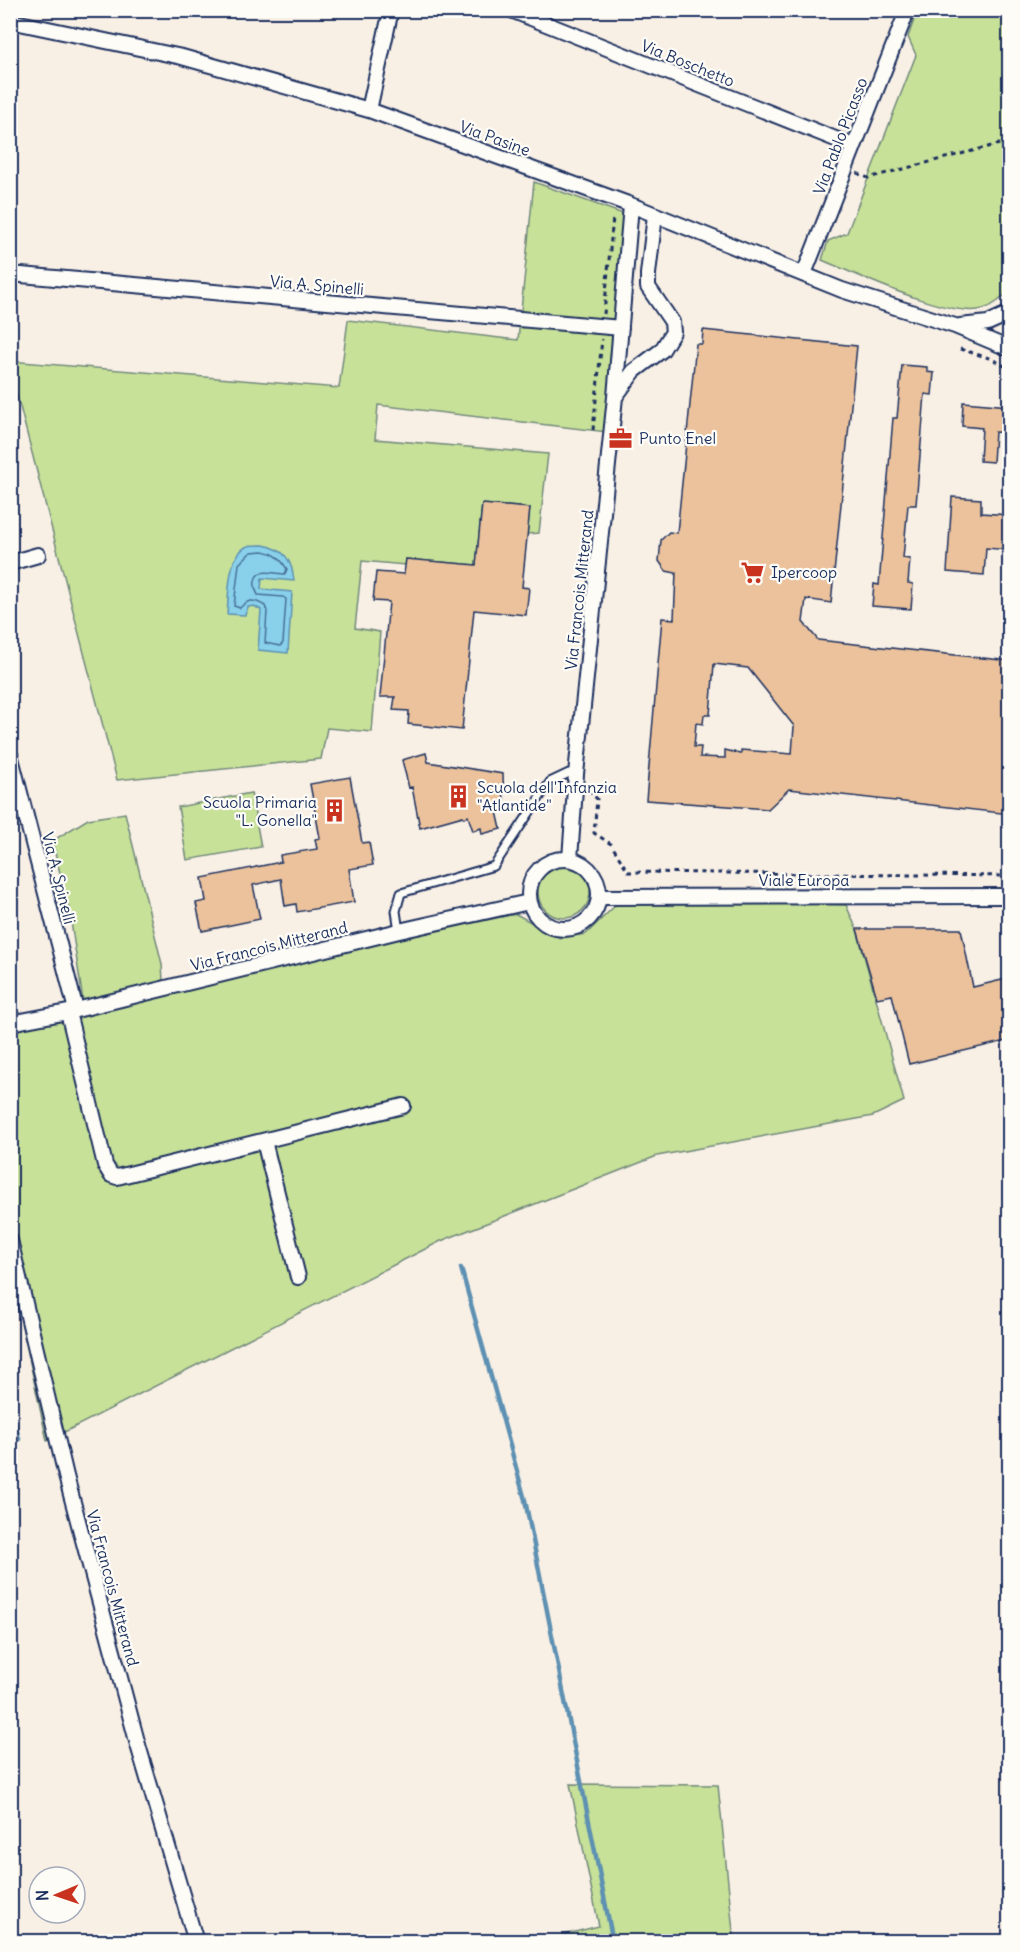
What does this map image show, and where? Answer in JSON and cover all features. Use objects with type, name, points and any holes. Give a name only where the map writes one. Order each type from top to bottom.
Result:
[{"type":"street","points":[[369,110],[391,10]]},
{"type":"street","name":"Via Boschetto","points":[[511,10],[853,146]]},
{"type":"street","name":"Via Pablo Picasso","points":[[804,274],[904,19],[905,10]]},
{"type":"street","name":"Via Pasine","points":[[19,18],[182,57],[369,110],[631,205],[842,290],[955,326],[1010,349]]},
{"type":"street","name":"Via Francois Mitterand","points":[[570,858],[576,774],[615,398],[631,205]]},
{"type":"street","name":"Via Francois Mitterand","points":[[615,398],[625,380],[662,350],[673,332],[672,322],[648,287],[655,215]]},
{"type":"street","points":[[627,255],[634,250],[641,250],[646,254],[650,263]]},
{"type":"street","name":"Via A. Spinelli","points":[[10,274],[621,328]]},
{"type":"street","points":[[955,326],[988,323],[1010,313]]},
{"type":"street","points":[[620,344],[625,358],[638,368]]},
{"type":"street","points":[[10,562],[38,555]]},
{"type":"street","name":"Via A. Spinelli","points":[[10,754],[72,1011],[105,1165],[111,1175],[123,1176],[264,1141]]},
{"type":"street","points":[[558,858],[570,858],[580,862],[595,876],[599,886],[599,897],[597,908],[591,917],[572,928],[561,929],[550,927],[540,921],[529,902],[528,890],[531,879],[547,862],[558,858]]},
{"type":"street","name":"Viale Europa","points":[[599,897],[1010,896]]},
{"type":"street","name":"Via Francois Mitterand","points":[[12,1024],[529,902]]},
{"type":"street","points":[[298,1277],[264,1141],[403,1106]]},
{"type":"street","name":"Via Francois Mitterand","points":[[10,1240],[66,1476],[138,1745],[196,1941]]},
{"type":"lane","points":[[399,931],[396,911],[401,893],[494,867],[550,782],[569,774],[576,774]]},
{"type":"path","points":[[844,168],[868,178],[1007,142]]},
{"type":"path","points":[[960,348],[992,359],[1010,369]]},
{"type":"path","points":[[575,790],[591,792],[595,795],[597,799],[594,833],[611,844],[628,872],[1010,876]]},
{"type":"green space","points":[[917,11],[1009,11],[1009,291],[994,304],[983,309],[949,308],[927,302],[822,260],[828,241],[847,233],[916,55],[908,37]]},
{"type":"green space","points":[[534,182],[626,215],[607,432],[378,405],[375,439],[548,454],[539,533],[527,534],[530,508],[482,504],[476,565],[406,559],[405,565],[362,561],[355,628],[380,632],[372,732],[327,728],[321,759],[117,780],[10,361],[339,388],[348,320],[518,340]]},
{"type":"green space","points":[[251,793],[261,847],[187,860],[178,807]]},
{"type":"green space","points":[[125,813],[162,964],[164,996],[391,937],[516,914],[560,938],[586,934],[623,898],[846,905],[857,930],[904,1101],[873,1116],[657,1156],[441,1241],[47,1441],[11,1275],[10,1030],[85,1014],[69,909],[52,841],[88,819]]},
{"type":"green space","points":[[559,866],[569,866],[583,873],[590,892],[583,911],[569,918],[559,918],[549,914],[542,907],[538,897],[538,887],[542,877],[549,870]]},
{"type":"green space","points":[[570,1784],[718,1785],[734,1941],[539,1941],[599,1926]]},
{"type":"water","points":[[263,545],[282,553],[289,561],[293,574],[294,581],[262,578],[261,589],[292,592],[288,653],[258,650],[261,610],[254,606],[248,607],[245,615],[227,614],[230,576],[236,557],[248,546]]},
{"type":"building","name":"Ipercoop","points":[[703,330],[857,346],[831,603],[806,599],[803,622],[818,640],[1010,661],[1010,814],[789,789],[768,809],[646,800],[662,618],[674,619],[676,573],[666,571],[659,561],[661,540],[669,532],[677,533],[696,344],[702,344]],"holes":[[[714,664],[748,668],[794,726],[792,754],[741,750],[741,754],[725,750],[725,758],[700,757],[701,747],[694,747],[696,723],[703,724],[704,715],[710,715]]]},
{"type":"building","points":[[902,365],[927,367],[927,372],[934,373],[932,395],[925,394],[916,505],[908,505],[903,558],[910,559],[908,583],[913,584],[911,609],[872,606],[874,584],[879,585],[893,418],[897,418]]},
{"type":"building","points":[[963,402],[1010,406],[1010,433],[995,432],[993,462],[980,461],[982,428],[962,426]]},
{"type":"building","points":[[952,497],[981,499],[981,513],[1010,515],[1010,550],[986,548],[984,575],[947,572]]},
{"type":"building","points":[[482,504],[530,508],[522,587],[529,588],[526,615],[474,610],[462,730],[408,724],[409,711],[393,710],[395,697],[380,697],[389,602],[373,601],[376,572],[404,574],[406,559],[476,565]]},
{"type":"building","name":"Scuola dell'Infanzia \"Atlantide\"","points":[[426,753],[428,762],[503,774],[504,807],[496,807],[501,829],[482,834],[481,828],[473,831],[468,816],[420,828],[412,787],[409,788],[402,760]]},
{"type":"building","points":[[350,777],[362,843],[369,842],[373,865],[349,869],[354,902],[297,912],[296,904],[285,906],[281,879],[253,885],[260,919],[202,931],[196,903],[206,901],[202,878],[281,862],[280,855],[317,849],[315,839],[320,838],[310,784]]},
{"type":"building","points":[[857,929],[961,929],[973,987],[1010,978],[1010,1040],[909,1064],[892,995],[877,998]]},
{"type":"waterway","points":[[461,1268],[525,1500],[613,1942]]},
{"type":"waterway","points":[[10,1408],[19,1439]]},
{"type":"place","name":"Punto Enel","points":[[621,438]]},
{"type":"place","name":"Ipercoop","points":[[753,572]]},
{"type":"place","name":"Scuola dell'Infanzia \"Atlantide\"","points":[[459,796]]},
{"type":"place","name":"Scuola Primaria \"L. Gonella\"","points":[[335,811]]}]
